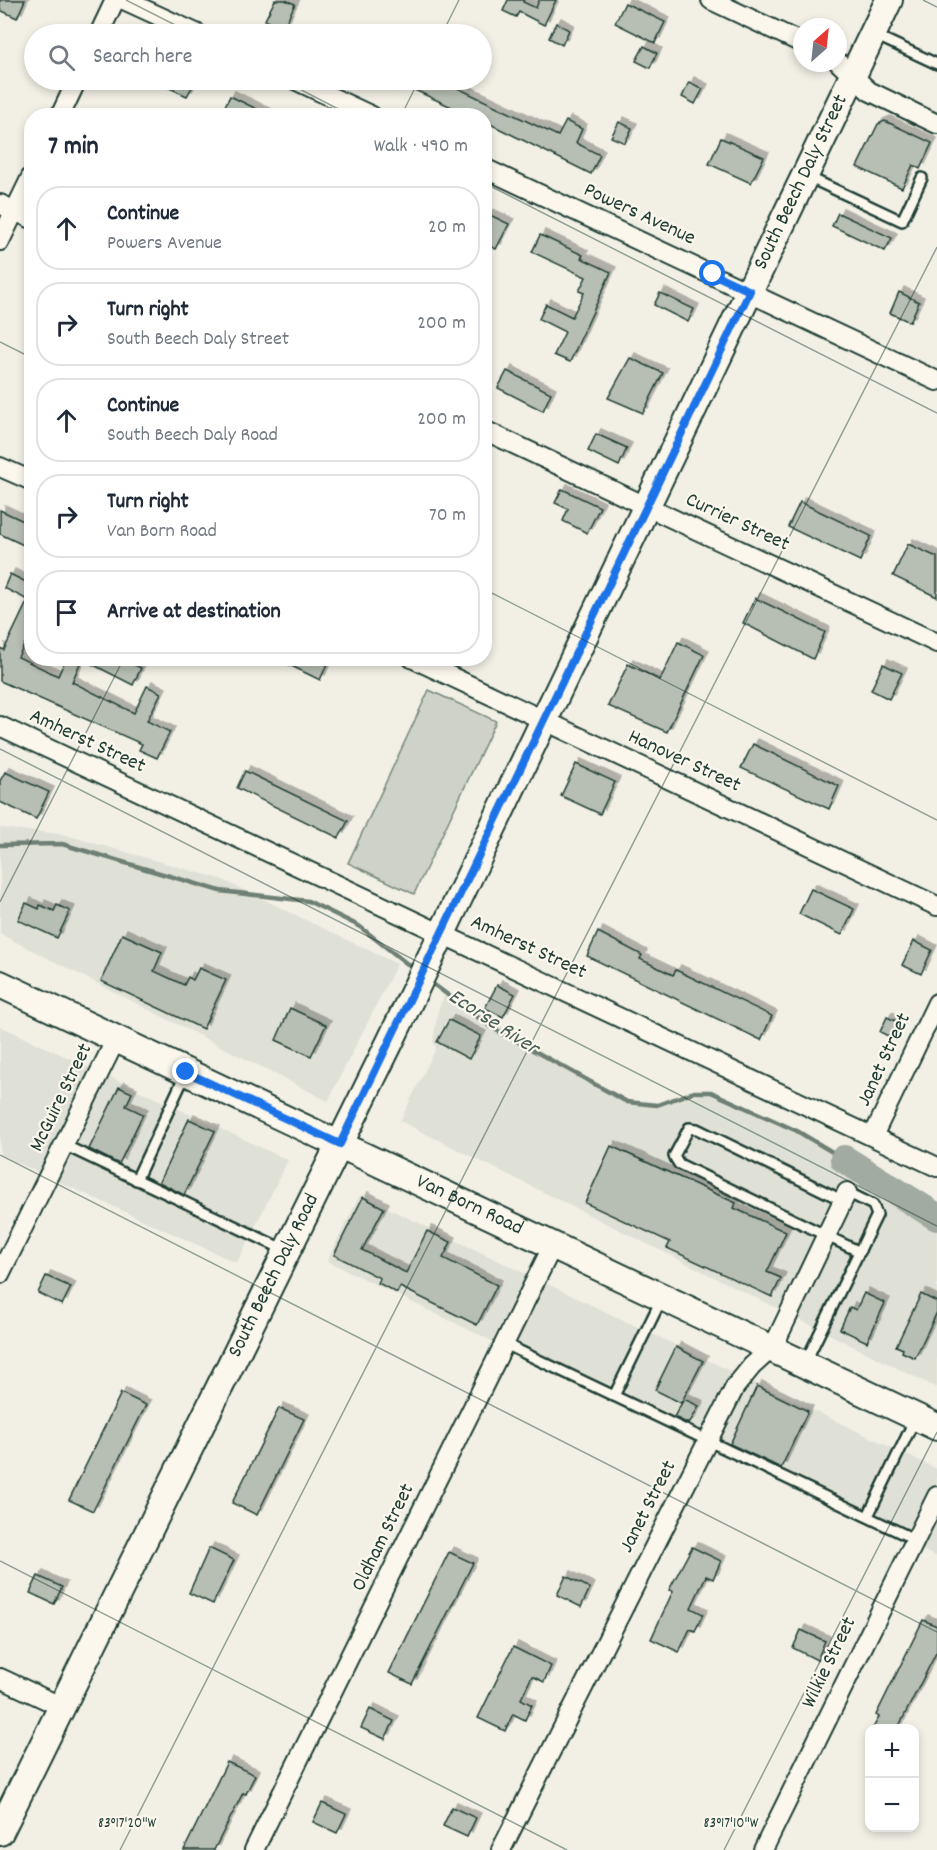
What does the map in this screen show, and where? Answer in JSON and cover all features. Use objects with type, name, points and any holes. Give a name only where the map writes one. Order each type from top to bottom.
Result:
[{"type":"main road","name":"South Beech Daly Street","points":[[847,69],[873,34],[889,0]]},
{"type":"main road","name":"South Beech Daly Street","points":[[543,720],[806,176],[845,72]]},
{"type":"main road","name":"South Beech Daly Road","points":[[0,1832],[340,1144],[543,720]]},
{"type":"main road","name":"Van Born Road","points":[[0,984],[927,1422]]},
{"type":"street","points":[[104,24],[115,0]]},
{"type":"street","points":[[124,0],[176,24]]},
{"type":"street","points":[[711,0],[793,39]]},
{"type":"street","points":[[847,71],[869,92],[937,124]]},
{"type":"street","points":[[64,108],[72,90]]},
{"type":"street","points":[[316,90],[355,108]]},
{"type":"street","name":"Powers Avenue","points":[[492,172],[750,291],[937,381]]},
{"type":"street","points":[[0,241],[7,208],[24,186]]},
{"type":"street","points":[[7,208],[24,215]]},
{"type":"street","name":"Currier Street","points":[[492,434],[937,643]]},
{"type":"street","points":[[0,467],[24,478]]},
{"type":"street","name":"Hanover Street","points":[[429,666],[937,906]]},
{"type":"street","name":"Amherst Street","points":[[0,726],[442,932],[937,1167]]},
{"type":"street","name":"Janet Street","points":[[873,1136],[937,1003]]},
{"type":"street","name":"McGuire Street","points":[[0,1274],[116,1039]]},
{"type":"street","name":"Janet Street","points":[[501,1850],[735,1387],[772,1347],[845,1197]]},
{"type":"street","name":"Oldham Street","points":[[254,1850],[553,1245]]},
{"type":"street","name":"Wilkie Street","points":[[763,1850],[937,1496]]},
{"type":"street","points":[[0,1678],[62,1707]]},
{"type":"lane","points":[[873,34],[937,64]]},
{"type":"lane","points":[[806,176],[902,221],[922,178]]},
{"type":"lane","points":[[136,1180],[186,1072]]},
{"type":"lane","points":[[805,1363],[860,1252],[877,1215],[877,1209],[845,1197],[697,1129],[689,1128],[674,1156],[679,1164],[860,1252]]},
{"type":"lane","points":[[64,1144],[287,1251]]},
{"type":"lane","points":[[614,1396],[663,1296]]},
{"type":"lane","points":[[505,1344],[916,1540]]},
{"type":"lane","points":[[868,1516],[927,1422]]},
{"type":"shaded area","points":[[429,690],[496,721],[414,894],[348,863]]},
{"type":"shaded area","points":[[0,828],[62,834],[221,879],[397,964],[328,1101],[0,934]]},
{"type":"shaded area","points":[[446,992],[579,1075],[640,1106],[670,1102],[711,1092],[937,1201],[937,1388],[400,1121],[436,1048],[433,1041],[438,1010]]},
{"type":"shaded area","points":[[0,1026],[288,1160],[237,1263],[0,1155]]},
{"type":"shaded area","points":[[360,1195],[937,1469],[937,1557],[327,1261]]},
{"type":"building","points":[[0,0],[25,0],[17,18],[0,10]]},
{"type":"building","points":[[275,0],[285,0],[295,4],[285,24],[273,24],[265,20]]},
{"type":"building","points":[[508,0],[524,0],[523,2],[536,8],[539,0],[556,0],[544,25],[519,12],[516,17],[503,11]]},
{"type":"building","points":[[625,3],[665,22],[655,43],[615,23]]},
{"type":"building","points":[[556,23],[569,30],[562,45],[549,38]]},
{"type":"building","points":[[644,46],[657,53],[650,68],[636,61]]},
{"type":"building","points":[[689,82],[703,89],[695,104],[682,97]]},
{"type":"building","points":[[174,90],[190,90],[187,96]]},
{"type":"building","points":[[415,90],[462,90],[558,136],[566,121],[582,129],[576,143],[600,155],[591,174],[492,125],[492,108],[454,108]]},
{"type":"building","points":[[230,96],[255,108],[224,108]]},
{"type":"building","points":[[885,121],[932,143],[920,169],[913,165],[902,188],[857,167],[878,124]]},
{"type":"building","points":[[619,122],[632,128],[625,143],[611,137]]},
{"type":"building","points":[[721,138],[764,157],[751,183],[709,164]]},
{"type":"building","points":[[838,213],[892,238],[885,251],[832,226]]},
{"type":"building","points":[[492,216],[509,224],[496,249],[492,247]]},
{"type":"building","points":[[540,235],[583,255],[581,258],[611,272],[570,362],[554,355],[565,332],[539,319],[546,304],[572,317],[584,293],[579,291],[586,277],[532,252]]},
{"type":"building","points":[[899,292],[919,302],[910,322],[890,313]]},
{"type":"building","points":[[660,293],[694,309],[688,322],[654,305]]},
{"type":"building","points":[[630,358],[663,373],[643,413],[608,398]]},
{"type":"building","points":[[507,371],[551,393],[543,411],[498,388]]},
{"type":"building","points":[[596,434],[627,448],[619,466],[588,451]]},
{"type":"building","points":[[562,489],[600,507],[587,533],[563,521],[568,509],[555,503]]},
{"type":"building","points":[[800,502],[871,536],[860,561],[788,527]]},
{"type":"building","points":[[0,510],[24,521],[24,545],[0,534]]},
{"type":"building","points":[[908,544],[937,557],[937,597],[893,576]]},
{"type":"building","points":[[10,574],[24,581],[24,598],[4,588]]},
{"type":"building","points":[[755,598],[825,632],[813,659],[743,623]]},
{"type":"building","points":[[24,608],[24,645],[18,657],[24,660],[24,666],[37,666],[58,676],[62,666],[79,666],[72,682],[134,713],[147,686],[161,693],[147,721],[170,732],[157,758],[139,750],[142,744],[0,681],[0,648],[4,650]]},
{"type":"building","points":[[678,642],[704,655],[667,732],[608,706],[628,664],[660,680]]},
{"type":"building","points":[[883,664],[902,673],[889,699],[871,690]]},
{"type":"building","points":[[96,666],[137,666],[141,668],[133,685]]},
{"type":"building","points":[[291,666],[326,666],[320,680]]},
{"type":"building","points":[[753,744],[839,786],[829,809],[741,768]]},
{"type":"building","points":[[576,764],[615,782],[600,814],[561,796]]},
{"type":"building","points":[[245,771],[348,821],[339,838],[237,788]]},
{"type":"building","points":[[5,772],[49,792],[36,819],[0,802],[0,781]]},
{"type":"building","points":[[811,889],[854,909],[842,935],[799,914]]},
{"type":"building","points":[[26,903],[39,909],[40,905],[54,911],[57,905],[70,911],[57,938],[18,920]]},
{"type":"building","points":[[598,932],[642,955],[640,959],[673,975],[676,970],[772,1016],[761,1040],[587,956]]},
{"type":"building","points":[[122,934],[162,952],[154,971],[184,985],[188,977],[193,980],[199,968],[226,980],[203,1029],[101,981]]},
{"type":"building","points":[[914,941],[932,950],[921,974],[902,965]]},
{"type":"building","points":[[497,985],[515,994],[503,1017],[485,1008]]},
{"type":"building","points":[[290,1008],[326,1025],[311,1056],[276,1040]]},
{"type":"building","points":[[887,1017],[902,1024],[894,1039],[880,1032]]},
{"type":"building","points":[[449,1020],[481,1036],[469,1059],[437,1042]]},
{"type":"building","points":[[119,1087],[132,1093],[126,1106],[143,1114],[119,1164],[89,1149]]},
{"type":"building","points":[[189,1119],[215,1131],[184,1195],[159,1182]]},
{"type":"building","points":[[611,1146],[736,1203],[734,1208],[786,1232],[767,1272],[781,1278],[772,1297],[667,1248],[670,1242],[585,1203]]},
{"type":"building","points":[[363,1197],[384,1208],[362,1250],[406,1273],[427,1231],[451,1242],[443,1258],[497,1285],[477,1325],[400,1287],[397,1293],[378,1283],[380,1278],[334,1255]]},
{"type":"building","points":[[46,1276],[71,1287],[62,1305],[38,1293]]},
{"type":"building","points":[[864,1293],[885,1303],[867,1342],[840,1329],[850,1307],[856,1310]]},
{"type":"building","points":[[921,1294],[937,1302],[937,1312],[915,1358],[902,1352],[903,1349],[896,1346]]},
{"type":"building","points":[[676,1347],[703,1361],[681,1403],[655,1390]]},
{"type":"building","points":[[757,1386],[808,1411],[781,1468],[730,1444]]},
{"type":"building","points":[[121,1393],[146,1405],[93,1511],[69,1500]]},
{"type":"building","points":[[684,1399],[699,1406],[689,1424],[674,1417]]},
{"type":"building","points":[[279,1408],[304,1419],[257,1515],[232,1503]]},
{"type":"building","points":[[692,1547],[721,1561],[713,1579],[706,1576],[691,1608],[703,1614],[695,1631],[690,1629],[679,1652],[651,1639],[673,1591],[669,1590]]},
{"type":"building","points":[[209,1548],[234,1560],[213,1604],[189,1593]]},
{"type":"building","points":[[449,1552],[473,1563],[412,1684],[389,1673]]},
{"type":"building","points":[[38,1576],[62,1587],[54,1604],[30,1593]]},
{"type":"building","points":[[566,1576],[590,1588],[581,1607],[557,1595]]},
{"type":"building","points":[[923,1620],[937,1626],[937,1651],[900,1724],[875,1724],[879,1717],[876,1715]]},
{"type":"building","points":[[801,1630],[825,1641],[817,1660],[793,1648]]},
{"type":"building","points":[[513,1647],[551,1666],[544,1682],[532,1676],[521,1699],[532,1705],[525,1720],[513,1714],[505,1731],[478,1718]]},
{"type":"building","points":[[370,1709],[394,1721],[385,1739],[361,1728]]},
{"type":"building","points":[[227,1762],[255,1775],[246,1794],[243,1793],[214,1850],[184,1850]]},
{"type":"building","points":[[322,1803],[346,1814],[337,1833],[313,1822]]},
{"type":"building","points":[[452,1807],[476,1818],[467,1837],[443,1826]]},
{"type":"waterway","name":"Ecorse River","points":[[0,845],[62,844],[220,891],[308,901],[359,926],[415,970]]},
{"type":"waterway","name":"Ecorse River","points":[[429,981],[491,1027],[627,1102],[657,1105],[694,1092],[711,1092],[797,1131],[844,1159]]},
{"type":"waterway","name":"Ecorse River","points":[[844,1159],[937,1217]]},
{"type":"route","points":[[186,1072],[340,1144],[750,291],[713,274]]}]
